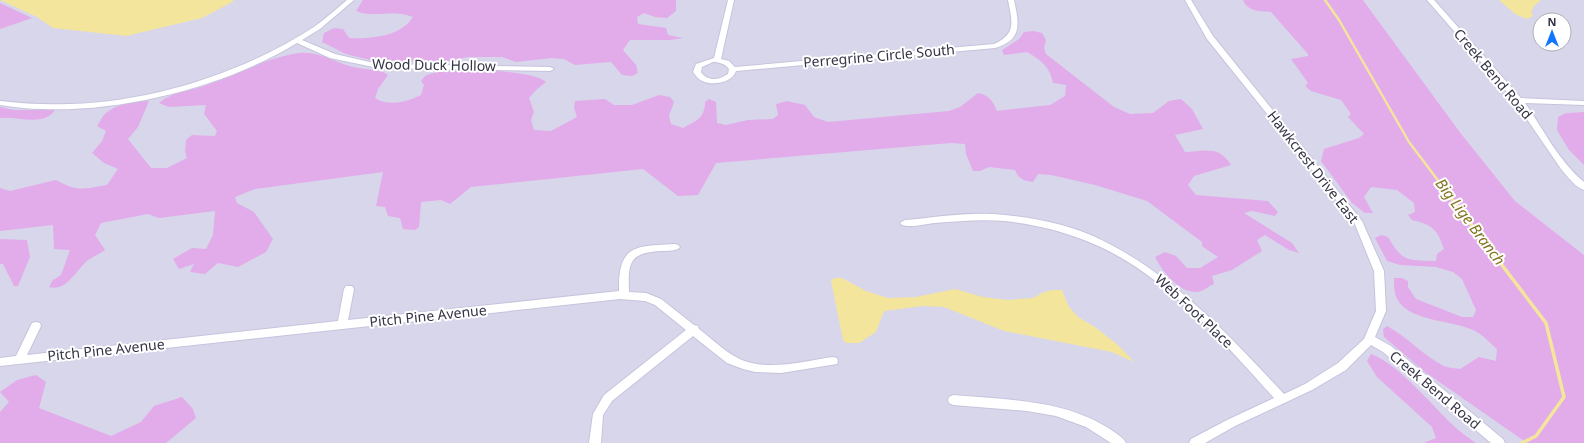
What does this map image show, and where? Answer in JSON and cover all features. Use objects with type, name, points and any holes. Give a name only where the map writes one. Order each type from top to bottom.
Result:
[{"type":"street","points":[[0,103],[43,107],[71,106],[145,97],[196,84],[234,71],[297,41],[329,19],[351,0]]},
{"type":"street","points":[[717,60],[731,0]]},
{"type":"street","name":"Perregrine Circle South","points":[[733,69],[995,46],[1005,42],[1014,33],[1015,25],[1011,0]]},
{"type":"street","name":"Hawkcrest Drive East","points":[[1188,0],[1210,37],[1347,207],[1366,236],[1378,267],[1382,296],[1378,321],[1369,339],[1345,366],[1322,380],[1195,443]]},
{"type":"street","name":"Creek Bend Road","points":[[1430,0],[1518,100],[1553,155],[1565,170],[1584,187]]},
{"type":"street","name":"Wood Duck Hollow","points":[[297,41],[333,56],[378,66],[550,69]]},
{"type":"street","points":[[717,60],[727,63],[733,69],[731,75],[727,78],[712,81],[701,78],[697,70],[703,63],[717,60]]},
{"type":"street","points":[[1518,100],[1584,103]]},
{"type":"street","name":"Web Foot Place","points":[[905,223],[962,217],[1004,218],[1056,227],[1093,239],[1134,260],[1171,287],[1282,399]]},
{"type":"street","points":[[624,294],[625,264],[631,255],[641,251],[675,247]]},
{"type":"street","points":[[342,325],[349,289]]},
{"type":"street","name":"Pitch Pine Avenue","points":[[0,362],[624,294],[646,297],[658,302],[694,329],[731,360],[751,368],[762,369],[833,361]]},
{"type":"street","points":[[19,360],[36,326]]},
{"type":"street","points":[[595,443],[598,414],[608,398],[694,329]]},
{"type":"street","name":"Creek Bend Road","points":[[1369,339],[1387,350],[1499,443]]},
{"type":"street","points":[[953,400],[1045,409],[1062,413],[1088,422],[1120,443]]},
{"type":"shaded area","points":[[0,0],[1307,0],[1507,309],[1508,429],[1527,443],[1476,443],[1457,429],[1423,443],[0,443]]},
{"type":"shaded area","points":[[0,0],[234,1],[202,18],[126,36],[53,28],[37,17]]},
{"type":"shaded area","points":[[363,0],[676,0],[676,11],[667,18],[655,17],[644,13],[637,17],[638,24],[666,28],[668,35],[683,38],[670,40],[630,40],[623,50],[636,65],[638,73],[632,76],[622,75],[611,62],[575,65],[564,59],[551,58],[516,62],[502,57],[468,57],[443,62],[374,61],[346,54],[322,42],[324,33],[334,28],[343,29],[349,38],[375,37],[393,33],[407,24],[413,17],[397,13],[370,14],[356,11]]},
{"type":"shaded area","points":[[1243,0],[1363,0],[1459,131],[1515,201],[1584,255],[1584,443],[1527,443],[1425,372],[1384,337],[1383,329],[1387,326],[1402,335],[1436,362],[1448,367],[1460,369],[1479,357],[1496,361],[1497,349],[1475,331],[1466,327],[1424,317],[1405,309],[1397,300],[1394,288],[1394,278],[1402,278],[1408,281],[1408,287],[1416,299],[1462,317],[1473,317],[1476,310],[1462,279],[1453,272],[1436,267],[1400,265],[1387,261],[1375,238],[1381,235],[1388,237],[1402,256],[1412,260],[1436,261],[1437,254],[1444,249],[1436,232],[1430,226],[1412,220],[1408,215],[1415,212],[1414,203],[1397,190],[1371,187],[1364,197],[1373,213],[1365,213],[1352,203],[1321,161],[1324,149],[1359,138],[1364,134],[1348,117],[1351,114],[1341,100],[1311,91],[1305,86],[1308,83],[1291,59],[1308,56],[1308,54],[1271,12],[1251,9]]},
{"type":"shaded area","points":[[1363,0],[1584,0],[1584,112],[1566,113],[1569,150],[1584,165],[1584,255],[1515,201],[1459,131]]},
{"type":"shaded area","points":[[1499,0],[1541,0],[1534,6],[1531,12],[1532,16],[1527,19],[1515,14]]},
{"type":"shaded area","points":[[0,3],[32,18],[0,29]]},
{"type":"shaded area","points":[[1033,31],[1042,33],[1046,40],[1044,48],[1046,54],[1114,107],[1130,114],[1153,113],[1169,101],[1181,99],[1192,109],[1203,129],[1175,135],[1185,152],[1205,150],[1216,152],[1222,154],[1231,165],[1194,176],[1188,185],[1196,195],[1268,201],[1278,212],[1275,216],[1252,211],[1244,213],[1292,243],[1299,253],[1289,250],[1265,235],[1257,240],[1262,251],[1232,270],[1212,276],[1214,284],[1199,292],[1190,291],[1184,289],[1172,280],[1162,269],[1155,257],[1165,252],[1176,256],[1187,268],[1200,268],[1218,257],[1202,246],[1202,242],[1147,201],[1095,185],[1051,175],[1038,174],[1033,182],[1022,179],[1018,176],[1015,170],[989,167],[980,171],[973,171],[966,154],[965,144],[951,143],[716,163],[698,195],[678,196],[643,169],[471,187],[450,204],[441,200],[421,202],[419,227],[415,230],[403,229],[400,218],[388,216],[385,207],[376,206],[383,172],[255,189],[235,197],[237,203],[254,212],[273,239],[266,252],[238,267],[218,263],[205,274],[190,272],[194,264],[179,269],[173,259],[192,248],[206,249],[213,235],[215,211],[159,218],[148,214],[101,223],[95,235],[105,250],[88,260],[66,283],[55,288],[49,287],[53,280],[61,275],[70,250],[54,249],[53,225],[0,231],[0,188],[10,191],[56,180],[75,188],[92,188],[107,185],[118,169],[104,163],[92,153],[102,141],[106,131],[97,126],[103,116],[110,110],[126,104],[149,101],[138,127],[128,139],[151,168],[167,168],[187,158],[185,151],[186,140],[192,135],[215,136],[217,131],[204,114],[206,105],[169,107],[159,103],[169,96],[216,82],[275,58],[287,55],[300,53],[315,54],[351,66],[385,73],[388,75],[378,89],[375,98],[380,101],[392,103],[410,100],[421,95],[424,85],[421,81],[426,75],[437,72],[469,70],[525,74],[546,82],[529,98],[534,112],[531,120],[534,130],[551,131],[577,117],[574,108],[575,101],[605,99],[614,105],[632,105],[659,95],[670,97],[674,102],[669,116],[671,124],[683,128],[699,118],[705,107],[705,102],[709,99],[716,102],[717,123],[726,125],[748,120],[773,119],[778,115],[776,104],[787,101],[805,105],[814,117],[828,122],[949,111],[960,107],[978,93],[985,95],[990,99],[997,111],[1050,105],[1065,96],[1066,85],[1053,83],[1052,77],[1044,64],[1027,52],[1004,55],[1002,50],[1019,39],[1024,32]]},
{"type":"shaded area","points":[[0,107],[14,110],[55,110],[44,118],[30,120],[0,118]]},
{"type":"shaded area","points":[[1584,112],[1584,165],[1569,150],[1557,130],[1558,117],[1566,113]]},
{"type":"shaded area","points":[[0,239],[27,240],[30,257],[18,286],[14,286],[3,264],[0,264]]},
{"type":"shaded area","points":[[834,278],[842,278],[866,291],[888,298],[916,297],[955,289],[983,297],[1008,300],[1033,298],[1044,292],[1062,290],[1069,307],[1078,317],[1095,327],[1119,346],[1134,362],[1112,352],[1004,331],[944,307],[923,306],[884,311],[876,332],[859,343],[846,343],[843,340],[831,281]]},
{"type":"shaded area","points":[[1371,354],[1382,359],[1404,376],[1456,428],[1476,443],[1423,443],[1436,438],[1432,427],[1377,377],[1367,361]]},
{"type":"shaded area","points":[[36,375],[46,382],[39,408],[111,436],[141,422],[154,406],[182,397],[193,409],[196,418],[166,443],[0,443],[0,412],[9,402],[0,392],[17,380]]},
{"type":"waterway","name":"Big Lige Branch","points":[[1325,0],[1339,20],[1409,142],[1449,195]]},
{"type":"waterway","name":"Big Lige Branch","points":[[1448,194],[1546,323],[1564,397],[1536,436],[1522,443]]}]
